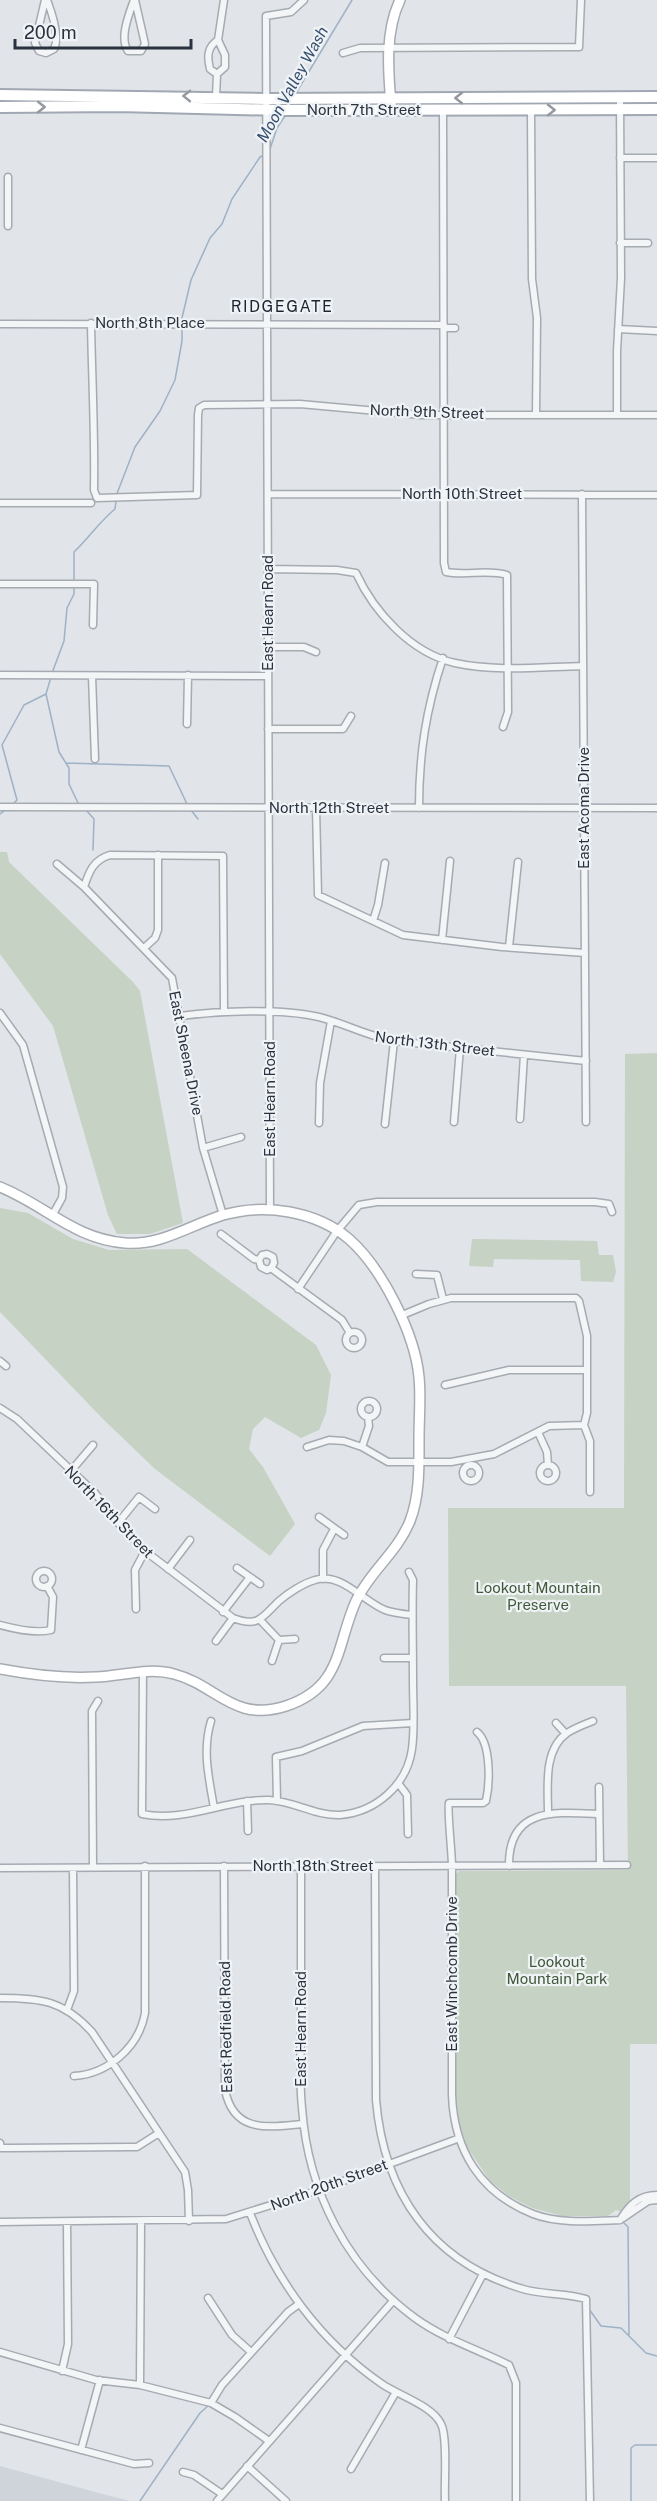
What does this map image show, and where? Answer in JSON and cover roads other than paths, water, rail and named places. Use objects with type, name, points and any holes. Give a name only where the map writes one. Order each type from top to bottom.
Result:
[{"type":"main road","points":[[82,94],[82,107]]},
{"type":"main road","name":"North 7th Street","points":[[0,95],[216,97],[266,104],[284,110],[657,109]]},
{"type":"main road","points":[[493,98],[493,110]]},
{"type":"main road","name":"North 7th Street","points":[[0,107],[266,104],[290,99],[657,98]]},
{"type":"street","points":[[46,0],[51,9],[56,41],[54,49],[46,53],[39,51],[35,43],[46,0]]},
{"type":"street","points":[[134,0],[145,44],[141,51],[133,52],[128,51],[124,43],[129,13],[134,0]]},
{"type":"street","points":[[217,74],[223,70],[225,60],[218,40],[224,0]]},
{"type":"street","name":"East Hearn Road","points":[[270,1210],[267,16],[291,12],[304,0]]},
{"type":"street","points":[[391,110],[390,48],[393,19],[400,0]]},
{"type":"street","points":[[343,53],[360,48],[579,46],[581,0]]},
{"type":"street","points":[[217,74],[210,69],[208,55],[211,46],[218,40]]},
{"type":"street","points":[[216,97],[217,74]]},
{"type":"street","points":[[617,415],[620,98]]},
{"type":"street","points":[[443,110],[446,572],[507,575],[508,712],[503,727]]},
{"type":"street","points":[[531,111],[532,279],[537,318],[536,414]]},
{"type":"street","points":[[620,158],[657,158]]},
{"type":"street","points":[[8,177],[9,226]]},
{"type":"street","points":[[0,197],[8,197]]},
{"type":"street","points":[[620,243],[648,243]]},
{"type":"street","name":"North 9th Street","points":[[92,323],[92,395],[95,414],[94,490],[97,498],[197,495],[199,408],[204,405],[322,405],[398,414],[657,415]]},
{"type":"street","name":"North 8th Place","points":[[0,324],[444,326],[455,328]]},
{"type":"street","points":[[618,329],[657,331]]},
{"type":"street","name":"North 10th Street","points":[[268,494],[657,495]]},
{"type":"street","name":"East Acoma Drive","points":[[582,494],[586,1122]]},
{"type":"street","points":[[0,503],[91,503]]},
{"type":"street","points":[[268,569],[337,570],[356,573],[364,590],[392,626],[423,649],[443,658],[471,666],[583,666]]},
{"type":"street","points":[[0,584],[94,584],[93,625]]},
{"type":"street","points":[[268,647],[304,647],[316,652]]},
{"type":"street","points":[[419,808],[419,767],[424,726],[443,658]]},
{"type":"street","points":[[0,675],[268,676]]},
{"type":"street","points":[[187,724],[188,675]]},
{"type":"street","points":[[92,676],[95,759]]},
{"type":"street","points":[[268,729],[343,729],[351,716]]},
{"type":"street","name":"North 12th Street","points":[[0,807],[657,808]]},
{"type":"street","points":[[316,807],[318,895],[403,935],[509,948],[585,953]]},
{"type":"street","points":[[144,948],[154,938],[159,922],[158,855]]},
{"type":"street","points":[[84,887],[91,869],[103,857],[223,855],[224,1011]]},
{"type":"street","points":[[442,940],[450,861]]},
{"type":"street","points":[[509,948],[518,862]]},
{"type":"street","points":[[373,921],[385,863]]},
{"type":"street","name":"East Sheena Drive","points":[[57,864],[84,887],[172,978],[203,1148],[223,1215]]},
{"type":"street","name":"North 13th Street","points":[[180,1016],[224,1011],[307,1015],[331,1021],[366,1035],[394,1041],[586,1060]]},
{"type":"street","points":[[0,1013],[23,1045],[63,1187],[62,1198],[52,1216]]},
{"type":"street","points":[[319,1123],[321,1083],[331,1021]]},
{"type":"street","points":[[385,1124],[394,1041]]},
{"type":"street","points":[[454,1122],[460,1048]]},
{"type":"street","points":[[520,1119],[524,1055]]},
{"type":"street","points":[[203,1148],[241,1137]]},
{"type":"street","points":[[0,1187],[82,1233],[106,1240],[134,1243],[167,1238],[223,1215],[246,1211],[270,1210],[305,1215],[350,1240],[380,1276],[416,1359],[419,1396],[419,1463],[416,1500],[410,1521],[398,1544],[359,1595],[336,1664],[325,1681],[302,1699],[285,1706],[257,1710],[227,1703],[177,1675],[158,1671],[98,1677],[65,1677],[31,1675],[0,1669]]},
{"type":"street","points":[[298,1289],[337,1231],[359,1204],[377,1202],[595,1202],[609,1204],[612,1212]]},
{"type":"street","points":[[221,1234],[259,1260],[263,1269],[272,1268],[342,1320],[350,1333]]},
{"type":"street","points":[[259,1260],[262,1255],[270,1255],[275,1261],[272,1268]]},
{"type":"street","points":[[416,1274],[437,1275],[443,1299]]},
{"type":"street","points":[[399,1316],[443,1299],[485,1296],[576,1298],[579,1301],[586,1329],[587,1413],[584,1425],[590,1441],[590,1491]]},
{"type":"street","points":[[445,1385],[509,1370],[586,1370]]},
{"type":"street","name":"North 16th Street","points":[[0,1408],[17,1419],[70,1472],[95,1493],[118,1523],[145,1551],[223,1612],[245,1623],[260,1620]]},
{"type":"street","points":[[362,1447],[369,1426],[368,1417]]},
{"type":"street","points":[[307,1447],[329,1440],[344,1441],[362,1447],[388,1462],[470,1463],[494,1454],[549,1426],[584,1425]]},
{"type":"street","points":[[538,1431],[547,1452],[548,1465]]},
{"type":"street","points":[[70,1472],[93,1445]]},
{"type":"street","points":[[118,1523],[139,1497],[155,1509]]},
{"type":"street","points":[[319,1517],[344,1535]]},
{"type":"street","points":[[323,1579],[323,1550],[334,1529]]},
{"type":"street","points":[[168,1569],[190,1540]]},
{"type":"street","points":[[136,1609],[135,1570],[145,1551]]},
{"type":"street","points":[[237,1568],[260,1584]]},
{"type":"street","points":[[143,1671],[142,1814],[176,1815],[247,1801],[276,1801],[326,1814],[349,1814],[361,1810],[381,1800],[398,1783],[409,1762],[413,1723],[413,1580],[409,1572]]},
{"type":"street","points":[[223,1612],[250,1577]]},
{"type":"street","points":[[279,1640],[260,1620],[286,1596],[315,1580],[323,1579],[342,1583],[387,1611],[412,1616]]},
{"type":"street","points":[[0,1626],[14,1629],[51,1630],[53,1597],[47,1586]]},
{"type":"street","points":[[216,1641],[233,1618]]},
{"type":"street","points":[[279,1640],[295,1639]]},
{"type":"street","points":[[272,1661],[279,1640]]},
{"type":"street","points":[[384,1658],[413,1658]]},
{"type":"street","points":[[93,1867],[92,1711],[98,1701]]},
{"type":"street","points":[[548,1813],[548,1768],[552,1754],[566,1734],[593,1720]]},
{"type":"street","points":[[211,1721],[206,1749],[207,1772],[214,1808]]},
{"type":"street","points":[[276,1801],[276,1757],[302,1751],[363,1726],[413,1723]]},
{"type":"street","points":[[556,1724],[566,1734]]},
{"type":"street","name":"East Winchcomb Drive","points":[[458,2139],[453,2117],[452,2095],[452,1866],[447,1807],[449,1803],[483,1803],[486,1801],[487,1747],[483,1737],[477,1732]]},
{"type":"street","points":[[398,1783],[407,1795],[408,1834]]},
{"type":"street","points":[[599,1787],[600,1865]]},
{"type":"street","points":[[247,1801],[248,1831]]},
{"type":"street","points":[[509,1866],[509,1850],[513,1837],[527,1823],[548,1813],[599,1814]]},
{"type":"street","name":"North 18th Street","points":[[0,1868],[627,1865]]},
{"type":"street","points":[[74,2076],[98,2071],[131,2046],[143,2026],[145,2013],[145,1866]]},
{"type":"street","name":"East Redfield Road","points":[[224,1866],[225,2090],[228,2105],[235,2115],[252,2125],[303,2124]]},
{"type":"street","name":"East Hearn Road","points":[[301,1866],[302,2107],[310,2163],[319,2190],[334,2225],[349,2251],[393,2301],[428,2327],[449,2339],[509,2365],[516,2383],[516,2501]]},
{"type":"street","points":[[375,1867],[376,2100],[378,2127],[387,2165],[404,2199],[428,2233],[454,2256],[483,2274],[526,2290],[586,2299],[590,2501]]},
{"type":"street","points":[[67,2010],[74,1991],[74,1868]]},
{"type":"street","points":[[0,1998],[39,1999],[74,2014],[92,2032],[188,2181],[189,2220]]},
{"type":"street","points":[[1,2145],[137,2147],[159,2133]]},
{"type":"street","points":[[458,2139],[475,2170],[489,2186],[502,2198],[534,2214],[572,2221],[620,2220],[648,2201],[657,2200]]},
{"type":"street","name":"North 20th Street","points":[[0,2222],[226,2219],[319,2190],[458,2139]]},
{"type":"street","points":[[620,2220],[626,2210],[639,2198],[657,2195]]},
{"type":"street","points":[[250,2213],[266,2252],[299,2304],[320,2329],[345,2355],[381,2384],[430,2411],[440,2420],[444,2435],[445,2501]]},
{"type":"street","points":[[140,2385],[141,2221]]},
{"type":"street","points":[[63,2371],[68,2344],[67,2222]]},
{"type":"street","points":[[449,2339],[483,2274]]},
{"type":"street","points":[[208,2298],[227,2329],[251,2352]]},
{"type":"street","points":[[217,2501],[393,2301]]},
{"type":"street","points":[[211,2403],[222,2385],[251,2352],[288,2312],[299,2304]]},
{"type":"street","points":[[0,2352],[100,2380],[140,2385],[211,2403],[230,2413],[269,2441]]},
{"type":"street","points":[[81,2450],[100,2380]]},
{"type":"street","points":[[351,2469],[396,2392]]},
{"type":"street","points":[[0,2428],[134,2464],[149,2463]]},
{"type":"street","points":[[247,2466],[286,2501]]},
{"type":"street","points":[[183,2472],[194,2475],[222,2494]]},
{"type":"waterway","name":"Moon Valley Wash","points":[[296,93],[352,0]]},
{"type":"waterway","name":"Moon Valley Wash","points":[[270,149],[277,128],[285,116]]},
{"type":"waterway","name":"Moon Valley Wash","points":[[181,322],[191,280],[210,238],[222,224],[232,199],[260,157],[264,155]]},
{"type":"waterway","name":"Moon Valley Wash","points":[[116,496],[135,447],[160,411],[175,380],[182,341],[182,327]]},
{"type":"waterway","name":"Moon Valley Wash","points":[[74,581],[74,552],[115,509],[116,501]]},
{"type":"waterway","name":"Moon Valley Wash","points":[[52,673],[64,641],[67,608],[74,594],[74,585]]},
{"type":"waterway","name":"Moon Valley Wash","points":[[13,804],[17,800],[2,745],[24,705],[46,694],[51,677]]},
{"type":"waterway","points":[[46,694],[59,752],[69,768],[69,784],[79,805]]},
{"type":"waterway","points":[[66,763],[169,766],[187,804]]},
{"type":"waterway","name":"Moon Valley Wash","points":[[0,814],[7,809]]},
{"type":"waterway","points":[[86,810],[94,819],[93,850]]},
{"type":"waterway","points":[[191,810],[198,819]]},
{"type":"waterway","points":[[621,2220],[628,2227],[629,2335]]},
{"type":"waterway","points":[[589,2309],[601,2326],[621,2328],[646,2353],[657,2356]]},
{"type":"waterway","points":[[140,2501],[200,2413],[209,2405]]},
{"type":"waterway","points":[[631,2501],[631,2448],[635,2445],[657,2445]]},
{"type":"district","name":"RIDGEGATE","points":[[282,306]]},
{"type":"park label","name":"Lookout Mountain Preserve","points":[[538,1596]]},
{"type":"park label","name":"Lookout Mountain Park","points":[[557,1970]]}]
